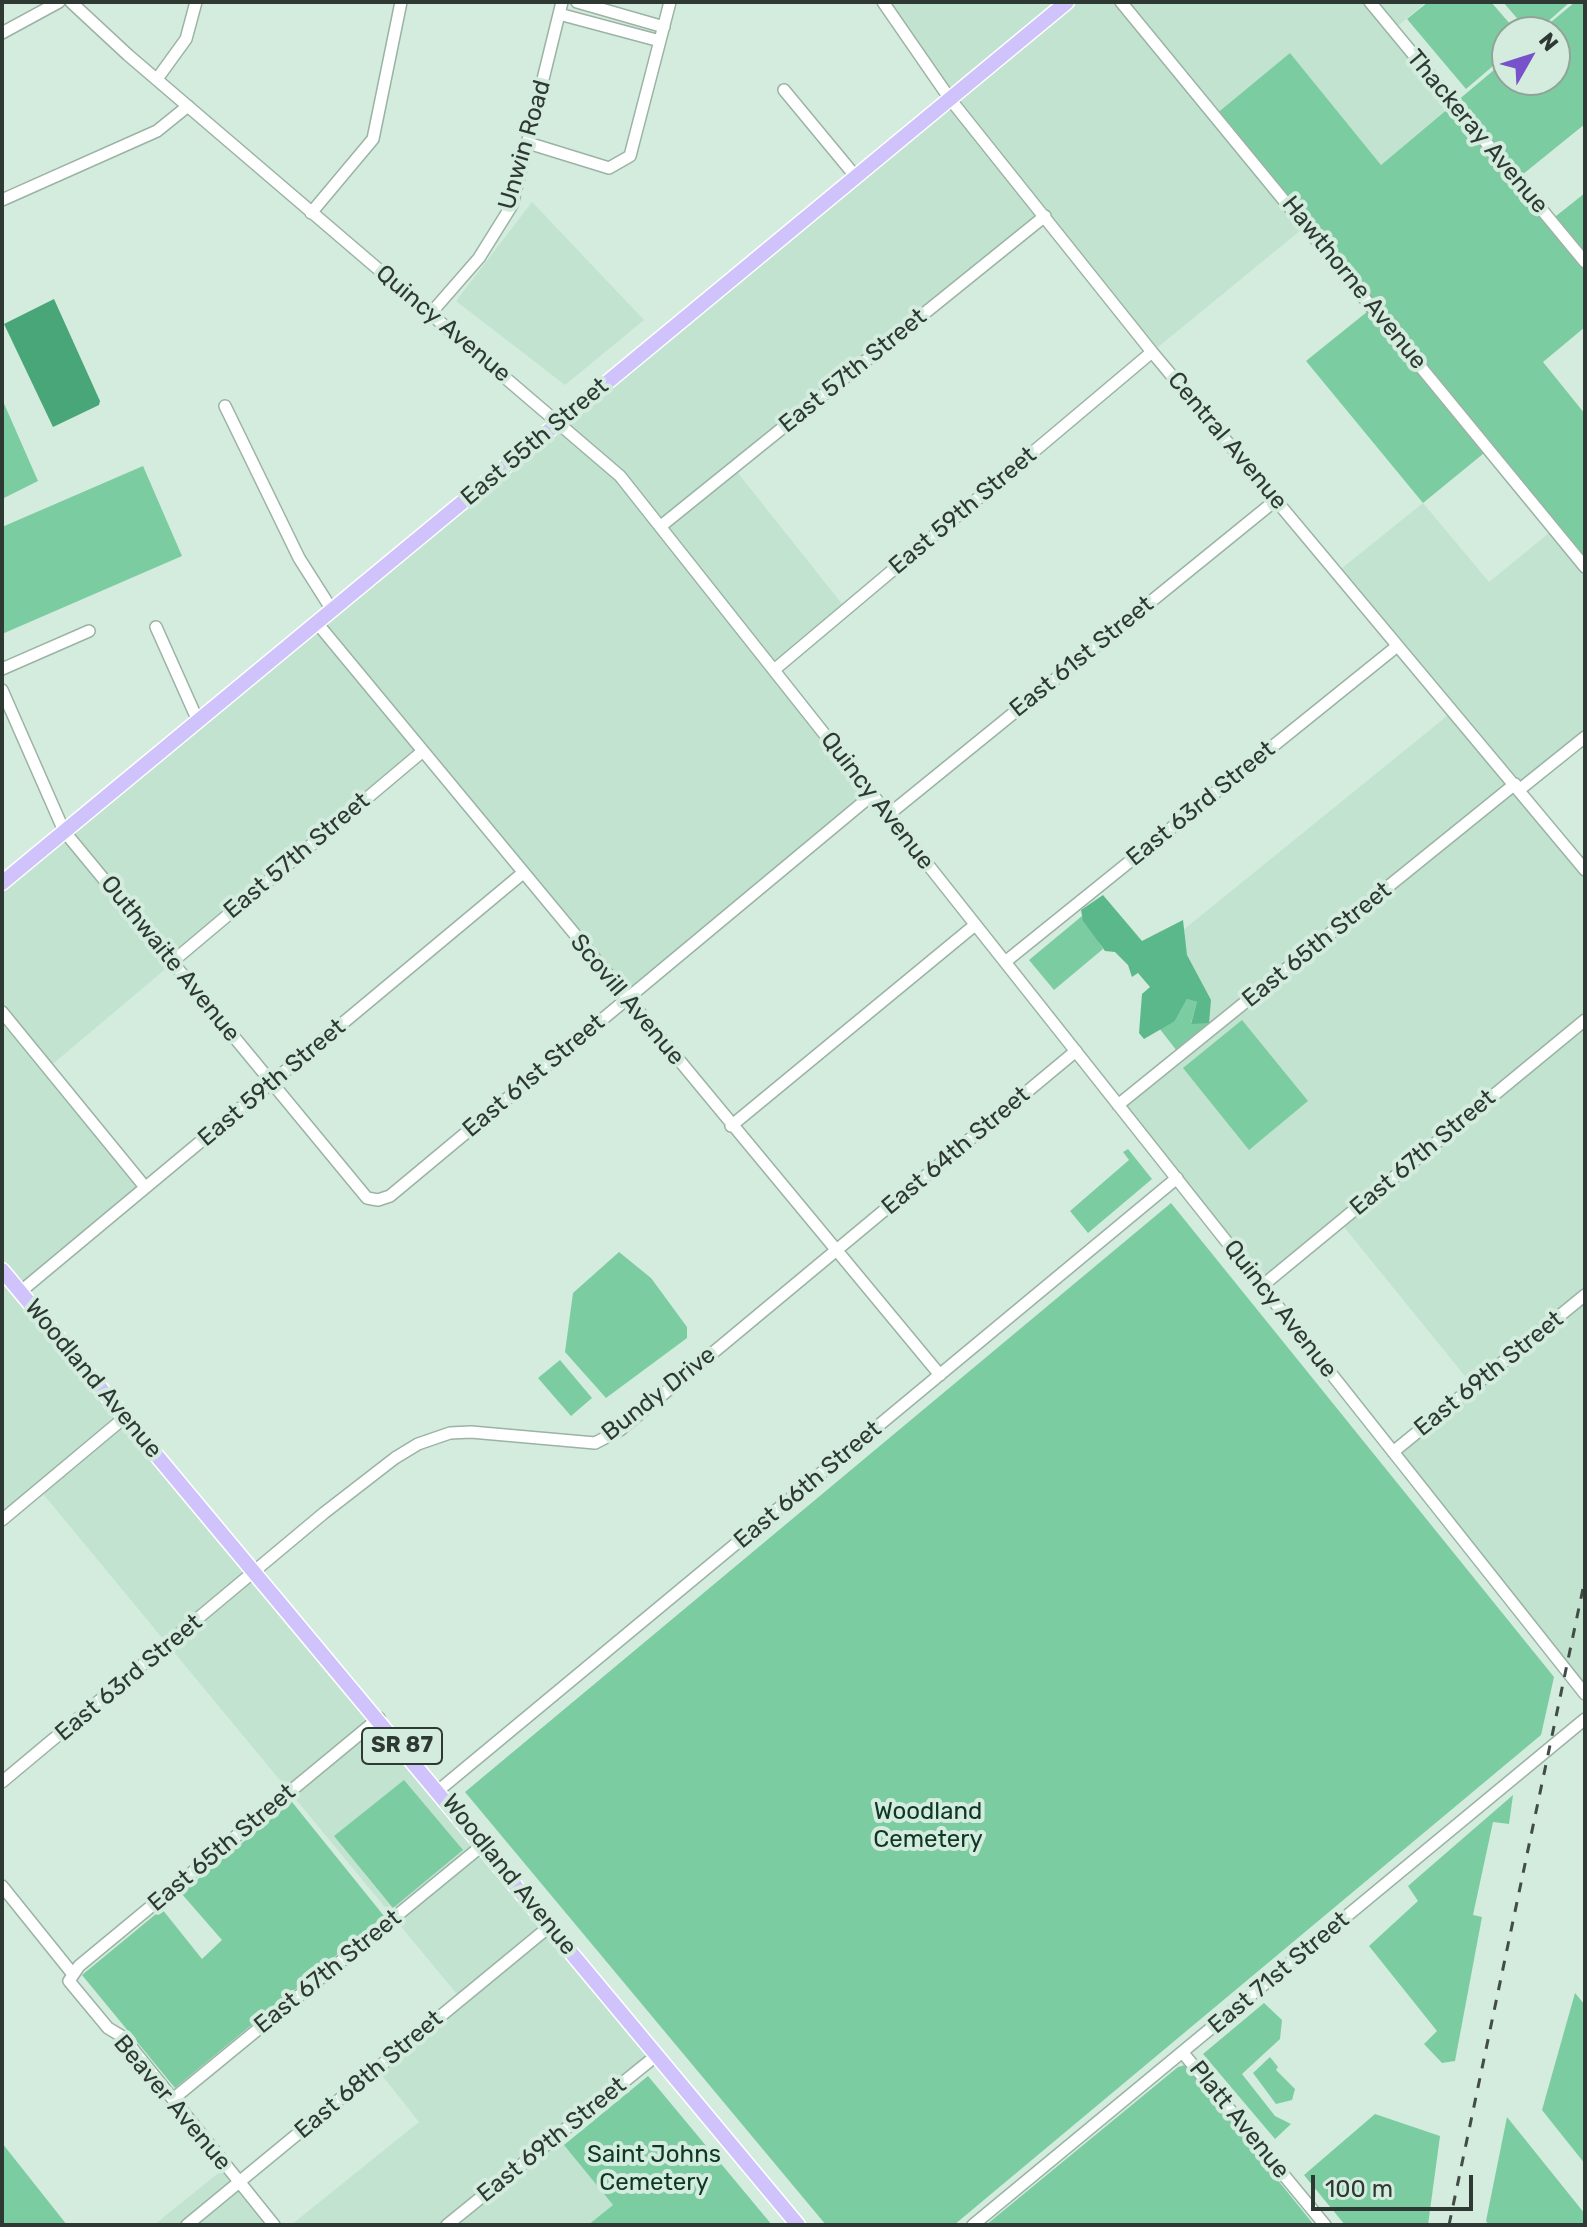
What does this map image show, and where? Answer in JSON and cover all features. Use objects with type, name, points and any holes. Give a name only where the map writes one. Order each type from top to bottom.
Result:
[{"type":"main road","name":"East 55th Street","points":[[2,883],[1067,2]]},
{"type":"main road","name":"Woodland Avenue","points":[[2,1270],[379,1718],[798,2225]]},
{"type":"street","points":[[2,33],[59,2]]},
{"type":"street","name":"Quincy Avenue","points":[[71,2],[311,213],[620,476],[1585,1694]]},
{"type":"street","points":[[157,79],[186,39],[196,2]]},
{"type":"street","points":[[311,213],[373,139],[401,2]]},
{"type":"street","points":[[577,2],[664,27]]},
{"type":"street","points":[[528,143],[609,168],[621,163],[633,150],[670,2]]},
{"type":"street","name":"Central Avenue","points":[[883,2],[950,99],[1152,352],[1585,870]]},
{"type":"street","name":"Hawthorne Avenue","points":[[1121,2],[1585,567]]},
{"type":"street","name":"Thackeray Avenue","points":[[1370,2],[1585,262]]},
{"type":"street","points":[[561,8],[660,41]]},
{"type":"street","name":"Unwin Road","points":[[431,313],[498,232],[512,205],[561,8]]},
{"type":"street","points":[[784,90],[856,177]]},
{"type":"street","points":[[2,200],[157,131],[188,106]]},
{"type":"street","name":"East 57th Street","points":[[661,526],[1045,216]]},
{"type":"street","name":"East 59th Street","points":[[774,670],[1152,352]]},
{"type":"street","points":[[225,406],[299,558],[332,610]]},
{"type":"street","name":"East 61st Street","points":[[888,815],[1276,500]]},
{"type":"street","name":"Scovill Avenue","points":[[317,623],[940,1375]]},
{"type":"street","points":[[156,627],[198,721]]},
{"type":"street","points":[[2,669],[89,631]]},
{"type":"street","name":"East 63rd Street","points":[[1005,962],[1396,647]]},
{"type":"street","name":"Outhwaite Avenue","points":[[2,690],[64,831],[367,1198],[378,1200]]},
{"type":"street","name":"East 65th Street","points":[[1118,1105],[1517,787],[1585,737]]},
{"type":"street","name":"East 57th Street","points":[[172,962],[423,751]]},
{"type":"street","name":"East 61st Street","points":[[378,1200],[390,1196],[872,795]]},
{"type":"street","name":"East 59th Street","points":[[20,1292],[523,873]]},
{"type":"street","points":[[731,1126],[975,925]]},
{"type":"street","points":[[2,1012],[145,1187]]},
{"type":"street","name":"East 67th Street","points":[[1262,1286],[1585,1020]]},
{"type":"street","name":"East 64th Street","points":[[836,1251],[1076,1051]]},
{"type":"street","name":"East 66th Street","points":[[439,1790],[1177,1178]]},
{"type":"street","name":"Bundy Drive","points":[[255,1572],[361,1484],[418,1444],[450,1433],[471,1432],[595,1443],[620,1430],[836,1251]]},
{"type":"street","name":"East 69th Street","points":[[1393,1452],[1585,1295]]},
{"type":"street","points":[[2,1520],[124,1418]]},
{"type":"street","name":"East 63rd Street","points":[[2,1782],[255,1572]]},
{"type":"street","name":"East 65th Street","points":[[71,1977],[379,1718]]},
{"type":"street","name":"East 71st Street","points":[[973,2225],[1585,1719]]},
{"type":"street","name":"East 67th Street","points":[[173,2099],[484,1844]]},
{"type":"street","name":"Beaver Avenue","points":[[2,1886],[108,2028],[123,2037],[274,2225]]},
{"type":"street","name":"East 68th Street","points":[[187,2225],[550,1926]]},
{"type":"street","name":"Platt Avenue","points":[[1183,2053],[1325,2225]]},
{"type":"street","name":"East 69th Street","points":[[447,2225],[657,2055]]},
{"type":"shaded area","points":[[883,2],[1426,2],[1393,30],[1454,103],[1381,165],[1290,53],[1307,225],[1152,352],[1044,217],[734,468],[846,609],[774,670],[872,795],[626,999],[423,752],[48,1068],[145,1187],[21,1292],[657,2055],[558,2135],[613,2205],[588,2225],[291,2225],[419,2122],[377,2069],[461,1999],[39,1489],[2,1520],[2,883],[950,99]]},
{"type":"shaded area","points":[[532,202],[644,320],[565,385],[456,301]]},
{"type":"shaded area","points":[[54,299],[100,401],[99,405],[53,427],[4,324]]},
{"type":"shaded area","points":[[1423,503],[1489,582],[1554,529],[1585,567],[1585,737],[1520,790],[1585,870],[1585,1694],[1393,1452],[1473,1386],[1340,1222],[1262,1286],[1118,1105],[1205,1035],[1145,961],[1452,712],[1336,573]]},
{"type":"shaded area","points":[[1103,895],[1142,941],[1183,920],[1187,955],[1211,1000],[1209,1023],[1191,1024],[1197,1002],[1187,999],[1175,1021],[1144,1039],[1139,1033],[1142,994],[1150,987],[1138,973],[1132,977],[1128,965],[1115,952],[1105,951],[1083,921],[1081,910]]},
{"type":"shaded area","points":[[227,2166],[274,2225],[154,2225]]},
{"type":"green space","points":[[1428,2],[1491,2],[1503,16],[1491,16],[1491,68],[1466,89],[1407,19]]},
{"type":"green space","points":[[1503,2],[1570,2],[1554,16],[1515,16]]},
{"type":"green space","points":[[1575,2],[1585,2],[1585,124],[1517,179],[1551,220],[1585,193],[1585,327],[1543,362],[1585,414],[1585,567],[1489,449],[1423,503],[1306,361],[1373,307],[1215,115],[1290,53],[1381,165],[1491,72],[1491,96],[1571,96],[1571,16],[1558,16]]},
{"type":"green space","points":[[2,399],[38,481],[2,499]]},
{"type":"green space","points":[[143,466],[182,556],[2,634],[2,527]]},
{"type":"green space","points":[[1082,916],[1103,949],[1054,990],[1029,960]]},
{"type":"green space","points":[[1187,999],[1197,1002],[1191,1023],[1209,1023],[1177,1051],[1159,1028],[1175,1021]]},
{"type":"green space","points":[[1242,1020],[1308,1101],[1249,1150],[1183,1068]]},
{"type":"green space","points":[[1128,1149],[1152,1179],[1088,1233],[1070,1211],[1129,1160],[1123,1152]]},
{"type":"green space","name":"Woodland Cemetery","points":[[1171,1203],[1554,1677],[1541,1735],[954,2225],[826,2225],[465,1792]]},
{"type":"green space","points":[[619,1252],[651,1278],[687,1327],[687,1338],[606,1398],[565,1352],[573,1293]]},
{"type":"green space","points":[[560,1360],[592,1398],[571,1416],[538,1378]]},
{"type":"green space","points":[[404,1780],[463,1850],[393,1908],[334,1836]]},
{"type":"green space","points":[[1513,1795],[1509,1824],[1493,1822],[1473,1915],[1482,1917],[1455,2061],[1442,2063],[1424,2044],[1437,2031],[1369,1946],[1418,1901],[1408,1886]]},
{"type":"green space","points":[[292,1802],[384,1916],[175,2088],[82,1975],[162,1909],[202,1959],[222,1940],[181,1893]]},
{"type":"green space","points":[[1575,1993],[1585,2005],[1585,2164],[1542,2110]]},
{"type":"green space","points":[[1264,2003],[1282,2020],[1280,2039],[1242,2074],[1275,2116],[1291,2124],[1275,2139],[1203,2054]]},
{"type":"green space","points":[[1270,2057],[1278,2067],[1276,2070],[1295,2089],[1292,2100],[1276,2104],[1253,2073]]},
{"type":"green space","points":[[1185,2065],[1314,2225],[986,2225],[1178,2067]]},
{"type":"green space","name":"Saint Johns Cemetery","points":[[648,2076],[772,2225],[588,2225],[613,2205],[564,2145]]},
{"type":"green space","points":[[1375,2114],[1440,2136],[1428,2225],[1345,2225],[1304,2175]]},
{"type":"green space","points":[[1507,2117],[1585,2214],[1585,2225],[1489,2225],[1486,2221]]},
{"type":"green space","points":[[2,2143],[67,2225],[2,2225]]},
{"type":"railway","points":[[1449,2225],[1585,1579]]}]
